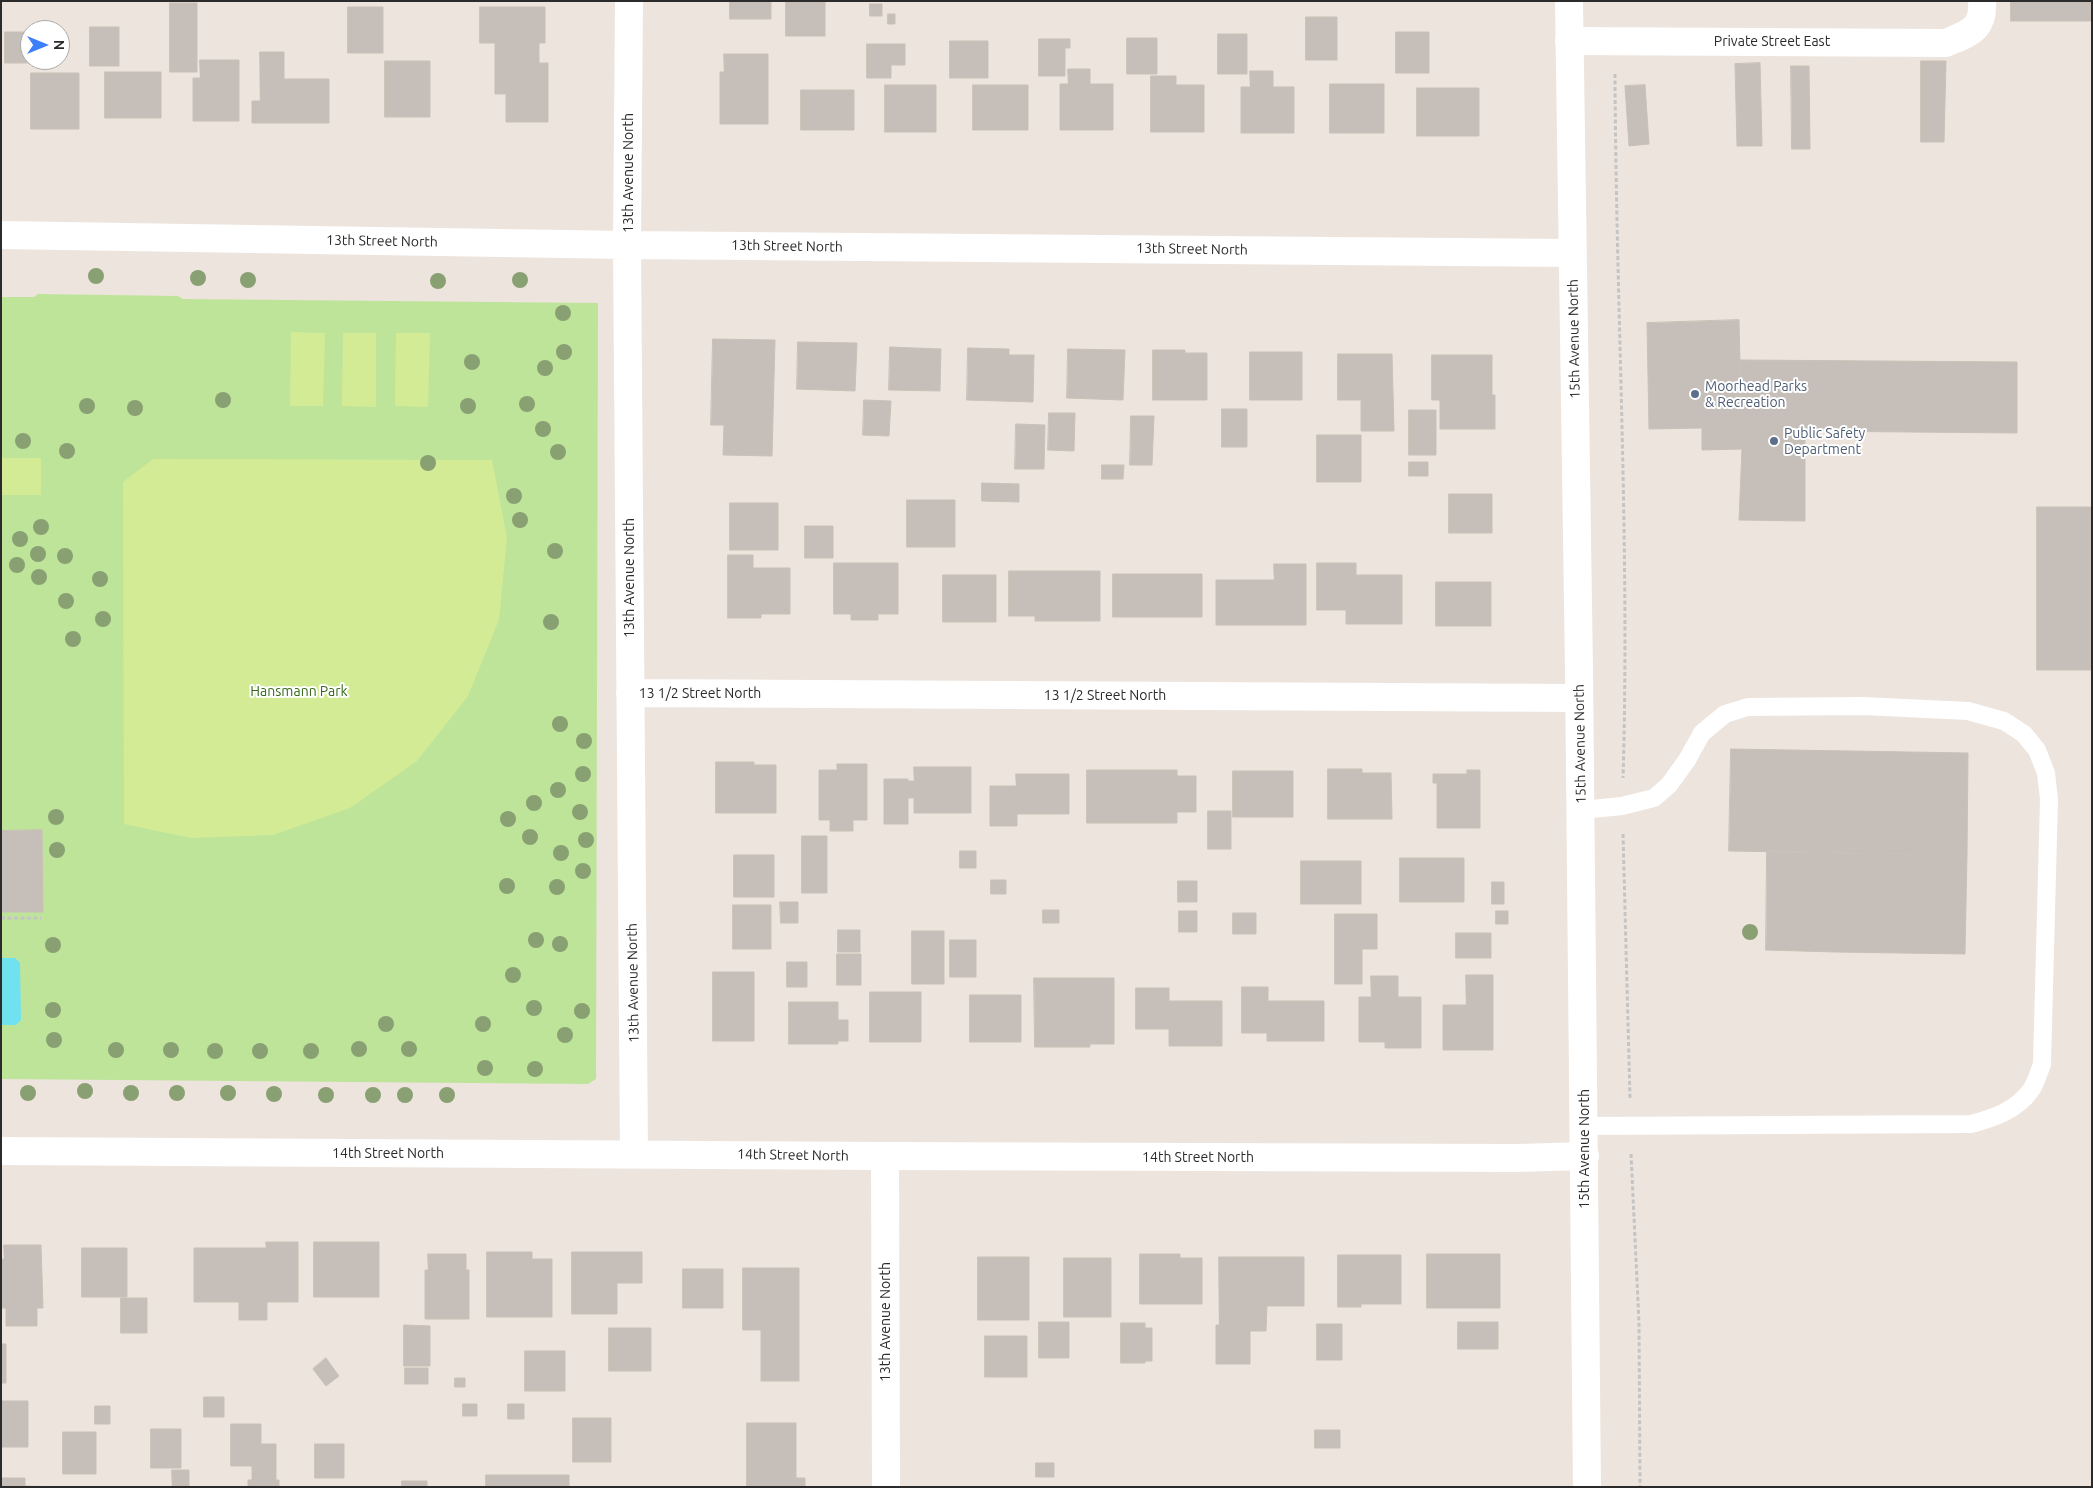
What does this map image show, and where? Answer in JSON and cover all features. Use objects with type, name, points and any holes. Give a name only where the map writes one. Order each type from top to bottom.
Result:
[{"type":"street","name":"13th Avenue North","points":[[629,1],[627,244],[634,1154]]},
{"type":"street","name":"15th Avenue North","points":[[1569,1],[1580,698],[1587,1487]]},
{"type":"street","name":"Private Street East","points":[[1569,41],[1946,43],[1973,31],[1983,16],[1982,1]]},
{"type":"street","name":"13th Street North","points":[[1,235],[627,244],[1572,253]]},
{"type":"street","name":"13 1/2 Street North","points":[[630,693],[1580,698]]},
{"type":"street","name":"14th Street North","points":[[1,1151],[1517,1158],[1585,1156]]},
{"type":"street","name":"13th Avenue North","points":[[885,1156],[886,1487]]},
{"type":"lane","points":[[1581,810],[1622,806],[1654,798],[1670,785],[1702,733],[1725,714],[1748,707],[1863,706],[1968,712],[2004,721],[2024,734],[2037,750],[2046,773],[2049,799],[2042,1064],[2032,1089],[2014,1106],[1994,1118],[1971,1124],[1584,1126]]},
{"type":"path","points":[[1615,40],[1616,199],[1626,669],[1622,806],[1630,1125],[1636,1214],[1639,1323],[1640,1487]]},
{"type":"path","points":[[1,918],[41,918]]},
{"type":"green space","name":"Hansmann Park","points":[[38,294],[178,296],[183,299],[598,303],[596,1079],[588,1084],[1,1079],[1,297],[34,297]]},
{"type":"green space","points":[[291,332],[325,333],[323,406],[290,406]]},
{"type":"green space","points":[[343,333],[376,333],[376,407],[342,406]]},
{"type":"green space","points":[[396,333],[430,333],[428,407],[395,406]]},
{"type":"green space","points":[[1,458],[41,458],[41,495],[1,495]]},
{"type":"green space","points":[[153,459],[492,460],[507,538],[499,620],[468,696],[417,761],[350,808],[273,835],[191,838],[124,824],[123,482]]},
{"type":"water","points":[[1,958],[15,958],[20,963],[21,1020],[16,1025],[1,1025]]},
{"type":"building","points":[[730,1],[771,1],[771,19],[730,19]]},
{"type":"building","points":[[786,1],[825,1],[825,36],[786,36]]},
{"type":"building","points":[[2011,1],[2092,1],[2092,21],[2011,21]]},
{"type":"building","points":[[170,3],[197,3],[197,72],[170,72]]},
{"type":"building","points":[[870,4],[882,4],[882,16],[870,16]]},
{"type":"building","points":[[348,7],[383,7],[383,53],[348,53]]},
{"type":"building","points":[[480,7],[545,7],[545,43],[539,43],[539,63],[548,63],[548,122],[506,122],[506,94],[495,94],[495,43],[480,43]]},
{"type":"building","points":[[888,14],[895,14],[895,24],[888,24]]},
{"type":"building","points":[[1306,17],[1337,17],[1337,60],[1306,60]]},
{"type":"building","points":[[90,27],[119,27],[119,66],[90,66]]},
{"type":"building","points":[[5,32],[20,32],[20,63],[5,63]]},
{"type":"building","points":[[1396,32],[1429,32],[1429,73],[1396,73]]},
{"type":"building","points":[[1218,34],[1247,34],[1247,74],[1218,74]]},
{"type":"building","points":[[1127,38],[1157,38],[1157,74],[1127,74]]},
{"type":"building","points":[[1039,39],[1070,39],[1070,48],[1065,48],[1065,76],[1039,76]]},
{"type":"building","points":[[950,41],[988,41],[988,78],[950,78]]},
{"type":"building","points":[[867,44],[905,44],[905,65],[891,65],[891,78],[867,78]]},
{"type":"building","points":[[260,52],[284,52],[284,79],[329,79],[329,123],[252,123],[252,101],[260,101]]},
{"type":"building","points":[[724,54],[768,54],[768,124],[720,124],[720,72],[724,72]]},
{"type":"building","points":[[200,60],[239,60],[239,121],[193,121],[193,78],[200,78]]},
{"type":"building","points":[[385,61],[430,61],[430,117],[385,117]]},
{"type":"building","points":[[1921,61],[1946,61],[1944,142],[1921,142]]},
{"type":"building","points":[[1760,63],[1762,146],[1737,146],[1735,64]]},
{"type":"building","points":[[1791,66],[1809,66],[1810,149],[1792,149]]},
{"type":"building","points":[[1068,69],[1090,69],[1090,84],[1113,84],[1113,130],[1060,130],[1060,84],[1068,84]]},
{"type":"building","points":[[1250,71],[1273,71],[1273,87],[1294,87],[1294,133],[1241,133],[1241,87],[1250,87]]},
{"type":"building","points":[[105,72],[161,72],[161,118],[105,118]]},
{"type":"building","points":[[31,73],[79,73],[79,129],[31,129]]},
{"type":"building","points":[[1151,76],[1176,76],[1176,85],[1204,85],[1204,132],[1151,132]]},
{"type":"building","points":[[1330,84],[1384,84],[1384,133],[1330,133]]},
{"type":"building","points":[[885,85],[936,85],[936,132],[885,132]]},
{"type":"building","points":[[973,85],[1028,85],[1028,130],[973,130]]},
{"type":"building","points":[[1645,85],[1649,144],[1629,146],[1625,86]]},
{"type":"building","points":[[1417,88],[1479,88],[1479,136],[1417,136]]},
{"type":"building","points":[[801,90],[854,90],[854,130],[801,130]]},
{"type":"building","name":"Moorhead Parks & Recreation","points":[[1739,320],[1742,449],[1702,450],[1702,428],[1649,429],[1647,323]]},
{"type":"building","points":[[713,339],[775,340],[772,456],[723,455],[724,425],[711,425]]},
{"type":"building","points":[[798,342],[857,343],[855,391],[797,389]]},
{"type":"building","points":[[890,347],[941,349],[940,391],[889,390]]},
{"type":"building","points":[[968,348],[1009,349],[1009,355],[1034,355],[1033,402],[967,400]]},
{"type":"building","points":[[1068,349],[1125,350],[1123,400],[1067,398]]},
{"type":"building","points":[[1153,350],[1185,350],[1185,353],[1207,353],[1207,400],[1153,400]]},
{"type":"building","points":[[1250,352],[1302,352],[1302,400],[1250,400]]},
{"type":"building","points":[[1338,354],[1392,354],[1394,431],[1361,431],[1361,400],[1338,400]]},
{"type":"building","points":[[1432,355],[1492,355],[1492,395],[1495,395],[1495,429],[1440,429],[1440,400],[1432,400]]},
{"type":"building","name":"Public Safety Department","points":[[1740,360],[2017,362],[2017,433],[1805,431],[1805,521],[1739,520],[1742,449]]},
{"type":"building","points":[[864,400],[891,401],[889,436],[863,435]]},
{"type":"building","points":[[1222,409],[1247,409],[1247,447],[1222,447]]},
{"type":"building","points":[[1409,410],[1436,410],[1436,455],[1409,455]]},
{"type":"building","points":[[1049,413],[1075,413],[1074,451],[1048,450]]},
{"type":"building","points":[[1131,416],[1154,416],[1152,465],[1130,465]]},
{"type":"building","points":[[1016,424],[1045,425],[1044,469],[1015,469]]},
{"type":"building","points":[[1317,435],[1361,435],[1361,482],[1317,482]]},
{"type":"building","points":[[1409,462],[1428,462],[1428,476],[1409,476]]},
{"type":"building","points":[[1102,465],[1124,465],[1123,479],[1102,479]]},
{"type":"building","points":[[982,483],[1019,484],[1019,502],[982,501]]},
{"type":"building","points":[[1449,494],[1492,494],[1492,533],[1449,533]]},
{"type":"building","points":[[907,500],[955,500],[955,547],[907,547]]},
{"type":"building","points":[[730,503],[778,503],[778,550],[730,550]]},
{"type":"building","points":[[2037,507],[2092,507],[2092,670],[2037,670]]},
{"type":"building","points":[[805,526],[833,526],[833,558],[805,558]]},
{"type":"building","points":[[728,555],[753,555],[753,568],[790,568],[790,614],[761,614],[761,618],[728,618]]},
{"type":"building","points":[[834,563],[898,563],[898,614],[878,614],[878,620],[851,620],[851,614],[834,614]]},
{"type":"building","points":[[1317,563],[1356,563],[1356,575],[1402,575],[1402,624],[1346,624],[1346,610],[1317,610]]},
{"type":"building","points":[[1274,564],[1306,564],[1306,625],[1216,625],[1216,580],[1274,580]]},
{"type":"building","points":[[1009,571],[1100,571],[1100,621],[1035,621],[1035,616],[1009,616]]},
{"type":"building","points":[[1113,574],[1202,574],[1202,617],[1113,617]]},
{"type":"building","points":[[943,575],[996,575],[996,622],[943,622]]},
{"type":"building","points":[[1436,582],[1491,582],[1491,626],[1436,626]]},
{"type":"building","points":[[1731,749],[1968,753],[1967,855],[1729,851]]},
{"type":"building","points":[[716,762],[754,762],[754,765],[776,765],[776,813],[716,813]]},
{"type":"building","points":[[837,764],[867,764],[867,820],[853,820],[853,831],[830,831],[830,820],[819,820],[819,770],[837,770]]},
{"type":"building","points":[[914,767],[971,767],[971,813],[914,813],[914,798],[908,798],[908,824],[884,824],[884,779],[908,779],[908,781],[914,781]]},
{"type":"building","points":[[1328,769],[1362,769],[1362,773],[1391,773],[1392,819],[1328,819]]},
{"type":"building","points":[[1087,770],[1177,770],[1177,776],[1196,776],[1196,812],[1177,812],[1177,823],[1087,823]]},
{"type":"building","points":[[1467,770],[1480,770],[1480,828],[1437,828],[1437,783],[1433,783],[1433,774],[1467,774]]},
{"type":"building","points":[[1233,771],[1293,771],[1293,817],[1233,817]]},
{"type":"building","points":[[1016,774],[1069,774],[1069,814],[1017,814],[1017,826],[990,826],[990,786],[1016,786]]},
{"type":"building","points":[[1208,811],[1231,811],[1231,849],[1208,849]]},
{"type":"building","points":[[42,830],[43,912],[1,912],[1,831]]},
{"type":"building","points":[[802,836],[827,836],[827,893],[802,893]]},
{"type":"building","points":[[960,851],[976,851],[976,868],[960,868]]},
{"type":"building","points":[[1767,851],[1838,853],[1836,952],[1766,950]]},
{"type":"building","points":[[1838,853],[1967,855],[1965,954],[1836,952]]},
{"type":"building","points":[[734,855],[774,855],[774,897],[734,897]]},
{"type":"building","points":[[1400,858],[1464,858],[1464,902],[1400,902]]},
{"type":"building","points":[[1301,861],[1361,861],[1361,904],[1301,904]]},
{"type":"building","points":[[991,880],[1006,880],[1006,894],[991,894]]},
{"type":"building","points":[[1178,881],[1197,881],[1197,902],[1178,902]]},
{"type":"building","points":[[1492,882],[1504,882],[1504,904],[1492,904]]},
{"type":"building","points":[[780,902],[798,902],[798,923],[781,923]]},
{"type":"building","points":[[733,905],[771,905],[771,949],[733,949]]},
{"type":"building","points":[[1043,910],[1059,910],[1059,923],[1043,923]]},
{"type":"building","points":[[1179,911],[1197,911],[1197,932],[1179,932]]},
{"type":"building","points":[[1496,911],[1508,911],[1508,924],[1496,924]]},
{"type":"building","points":[[1233,913],[1256,913],[1256,934],[1233,934]]},
{"type":"building","points":[[1335,914],[1377,914],[1377,949],[1362,949],[1362,984],[1335,984]]},
{"type":"building","points":[[838,930],[860,930],[860,952],[838,952]]},
{"type":"building","points":[[912,931],[944,931],[944,984],[912,984]]},
{"type":"building","points":[[1456,933],[1491,933],[1491,958],[1456,958]]},
{"type":"building","points":[[950,940],[976,940],[976,977],[950,977]]},
{"type":"building","points":[[837,954],[861,954],[861,985],[837,985]]},
{"type":"building","points":[[787,962],[807,962],[807,987],[787,987]]},
{"type":"building","points":[[713,972],[754,972],[754,1041],[713,1041]]},
{"type":"building","points":[[1466,975],[1493,975],[1493,1050],[1443,1050],[1443,1005],[1466,1005]]},
{"type":"building","points":[[1371,976],[1398,976],[1398,997],[1421,997],[1421,1048],[1385,1048],[1385,1042],[1359,1042],[1359,997],[1371,997]]},
{"type":"building","points":[[1034,978],[1114,978],[1114,1044],[1090,1044],[1090,1047],[1035,1047]]},
{"type":"building","points":[[1242,987],[1268,987],[1268,1001],[1324,1001],[1324,1041],[1267,1041],[1267,1033],[1242,1033]]},
{"type":"building","points":[[1136,988],[1169,988],[1169,1001],[1222,1001],[1222,1046],[1169,1046],[1169,1029],[1136,1029]]},
{"type":"building","points":[[870,992],[921,992],[921,1042],[870,1042]]},
{"type":"building","points":[[970,995],[1021,995],[1021,1042],[970,1042]]},
{"type":"building","points":[[789,1002],[838,1002],[838,1020],[848,1020],[848,1041],[838,1041],[838,1044],[789,1044]]},
{"type":"building","points":[[266,1242],[298,1242],[298,1302],[267,1302],[267,1320],[239,1320],[239,1302],[194,1302],[194,1248],[266,1248]]},
{"type":"building","points":[[314,1242],[379,1242],[379,1297],[314,1297]]},
{"type":"building","points":[[4,1245],[41,1245],[43,1308],[37,1308],[37,1326],[6,1326],[6,1308],[1,1308],[1,1259],[4,1259]]},
{"type":"building","points":[[82,1248],[127,1248],[127,1297],[82,1297]]},
{"type":"building","points":[[487,1252],[532,1252],[532,1259],[552,1259],[552,1317],[487,1317]]},
{"type":"building","points":[[572,1252],[642,1252],[642,1283],[617,1283],[617,1314],[572,1314]]},
{"type":"building","points":[[428,1254],[466,1254],[466,1270],[469,1270],[469,1319],[425,1319],[425,1270],[428,1270]]},
{"type":"building","points":[[1140,1254],[1180,1254],[1180,1258],[1202,1258],[1202,1304],[1140,1304]]},
{"type":"building","points":[[1427,1254],[1500,1254],[1500,1308],[1427,1308]]},
{"type":"building","points":[[1338,1255],[1401,1255],[1401,1304],[1361,1304],[1361,1307],[1338,1307]]},
{"type":"building","points":[[978,1257],[1029,1257],[1029,1320],[978,1320]]},
{"type":"building","points":[[1219,1257],[1304,1257],[1304,1306],[1267,1306],[1266,1331],[1250,1331],[1250,1364],[1216,1364],[1216,1325],[1219,1325]]},
{"type":"building","points":[[1064,1258],[1111,1258],[1111,1317],[1064,1317]]},
{"type":"building","points":[[743,1268],[799,1268],[799,1381],[761,1381],[761,1330],[743,1330]]},
{"type":"building","points":[[683,1269],[723,1269],[723,1308],[683,1308]]},
{"type":"building","points":[[121,1298],[147,1298],[147,1333],[121,1333]]},
{"type":"building","points":[[1039,1322],[1069,1322],[1069,1358],[1039,1358]]},
{"type":"building","points":[[1458,1322],[1498,1322],[1498,1349],[1458,1349]]},
{"type":"building","points":[[1121,1323],[1145,1323],[1145,1328],[1152,1328],[1152,1361],[1145,1361],[1145,1363],[1121,1363]]},
{"type":"building","points":[[1317,1324],[1342,1324],[1342,1360],[1317,1360]]},
{"type":"building","points":[[404,1325],[430,1326],[430,1366],[404,1366]]},
{"type":"building","points":[[609,1328],[651,1328],[651,1371],[609,1371]]},
{"type":"building","points":[[985,1336],[1027,1336],[1027,1377],[985,1377]]},
{"type":"building","points":[[1,1344],[6,1344],[6,1383],[1,1383]]},
{"type":"building","points":[[525,1351],[565,1351],[565,1391],[525,1391]]},
{"type":"building","points":[[326,1358],[339,1376],[326,1386],[313,1369]]},
{"type":"building","points":[[405,1368],[428,1368],[428,1384],[405,1384]]},
{"type":"building","points":[[455,1378],[465,1378],[465,1387],[455,1387]]},
{"type":"building","points":[[204,1397],[224,1397],[224,1417],[204,1417]]},
{"type":"building","points":[[1,1401],[28,1401],[28,1447],[1,1447]]},
{"type":"building","points":[[463,1404],[477,1404],[477,1416],[463,1416]]},
{"type":"building","points":[[508,1404],[524,1404],[524,1419],[508,1419]]},
{"type":"building","points":[[95,1406],[110,1406],[110,1424],[95,1424]]},
{"type":"building","points":[[573,1418],[611,1418],[611,1462],[573,1462]]},
{"type":"building","points":[[747,1423],[796,1423],[796,1478],[805,1478],[805,1487],[747,1487]]},
{"type":"building","points":[[231,1424],[261,1424],[261,1444],[276,1444],[276,1480],[279,1480],[279,1487],[248,1487],[248,1480],[252,1480],[252,1466],[231,1466]]},
{"type":"building","points":[[151,1429],[181,1429],[181,1468],[151,1468]]},
{"type":"building","points":[[1315,1430],[1340,1430],[1340,1448],[1315,1448]]},
{"type":"building","points":[[63,1432],[96,1432],[96,1474],[63,1474]]},
{"type":"building","points":[[315,1444],[344,1444],[344,1478],[315,1478]]},
{"type":"building","points":[[1036,1463],[1054,1463],[1054,1477],[1036,1477]]},
{"type":"building","points":[[172,1470],[189,1470],[189,1487],[172,1487]]},
{"type":"building","points":[[486,1475],[569,1475],[569,1487],[486,1487]]},
{"type":"building","points":[[1,1478],[25,1478],[25,1486],[60,1487],[1,1487]]},
{"type":"building","points":[[402,1481],[427,1481],[427,1487],[402,1487]]},
{"type":"place","name":"Moorhead Parks & Recreation","points":[[1695,394]]},
{"type":"place","name":"Public Safety Department","points":[[1774,441]]}]
